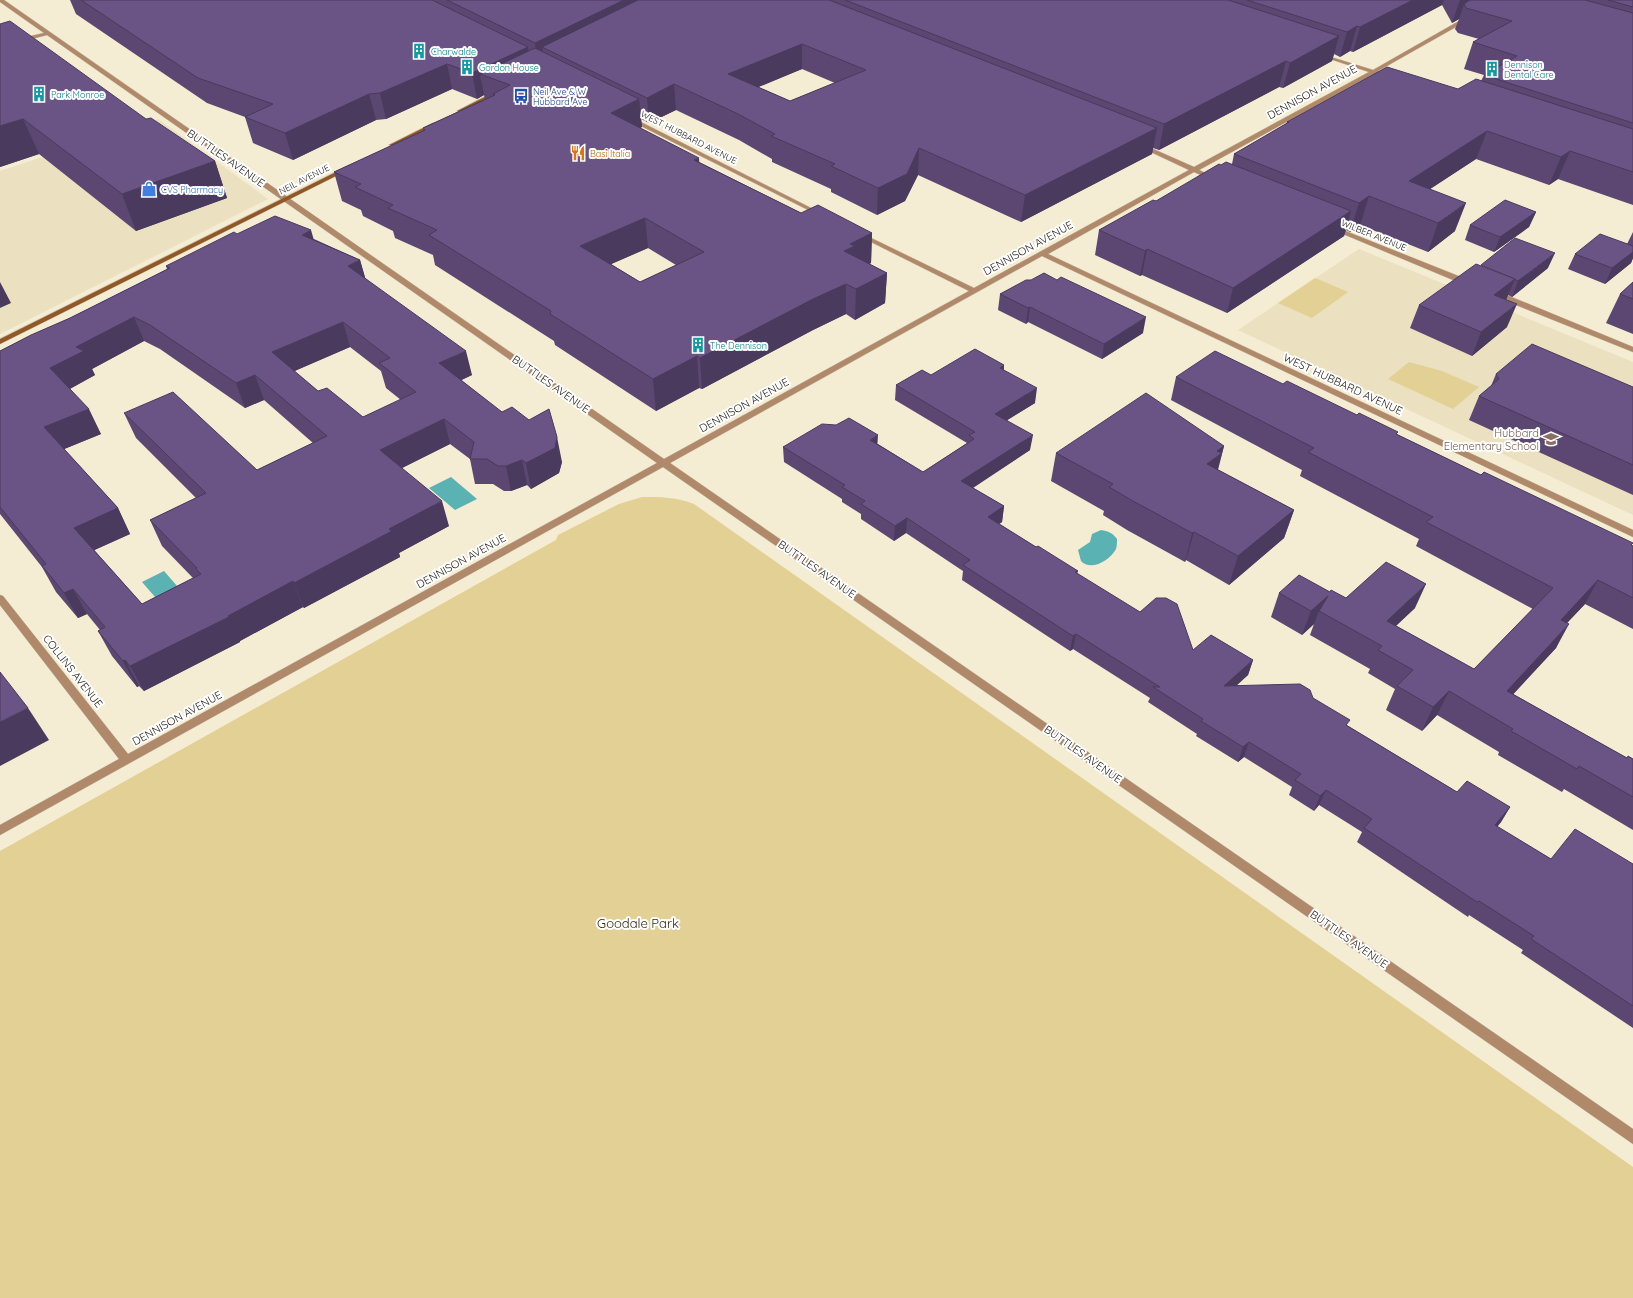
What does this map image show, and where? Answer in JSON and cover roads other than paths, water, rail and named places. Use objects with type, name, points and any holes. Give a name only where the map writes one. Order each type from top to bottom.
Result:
[{"type":"street","name":"BUTTLES AVENUE","points":[[1,0],[285,200],[665,462],[1633,1137]]},
{"type":"street","name":"DENNISON AVENUE","points":[[0,830],[1194,170],[1377,73],[1476,13]]},
{"type":"street","points":[[0,45],[49,33]]},
{"type":"street","points":[[1315,52],[1377,73]]},
{"type":"street","points":[[453,115],[502,90]]},
{"type":"street","name":"WEST HUBBARD AVENUE","points":[[624,115],[826,217]]},
{"type":"street","points":[[385,149],[439,122]]},
{"type":"street","points":[[1131,142],[1220,182]]},
{"type":"street","name":"NEIL AVENUE","points":[[0,342],[350,166]]},
{"type":"street","name":"WILBER AVENUE","points":[[1328,226],[1633,350]]},
{"type":"street","points":[[853,230],[974,291]]},
{"type":"street","name":"WEST HUBBARD AVENUE","points":[[1043,254],[1633,534]]},
{"type":"street","name":"COLLINS AVENUE","points":[[0,598],[126,760]]},
{"type":"water","points":[[451,477],[477,499],[455,510],[429,488]]},
{"type":"water","points":[[1101,530],[1114,535],[1117,539],[1116,549],[1105,561],[1095,565],[1085,564],[1081,561],[1078,550],[1090,542],[1092,534]]},
{"type":"water","points":[[164,571],[184,594],[162,605],[142,582]]},
{"type":"place","name":"Charwalde","points":[[419,51]]},
{"type":"place","name":"Gordon House","points":[[467,67]]},
{"type":"place","name":"Dennison Dental Care","points":[[1492,69]]},
{"type":"place","name":"Park Monroe","points":[[39,94]]},
{"type":"place","name":"Neil Ave & W Hubbard Ave","points":[[521,96]]},
{"type":"place","name":"Basi Italia","points":[[578,153]]},
{"type":"place","name":"CVS Pharmacy","points":[[149,189]]},
{"type":"place","name":"The Dennison","points":[[698,345]]},
{"type":"place","name":"Hubbard Elementary School","points":[[1551,439]]},
{"type":"park label","name":"Goodale Park","points":[[638,923]]}]
